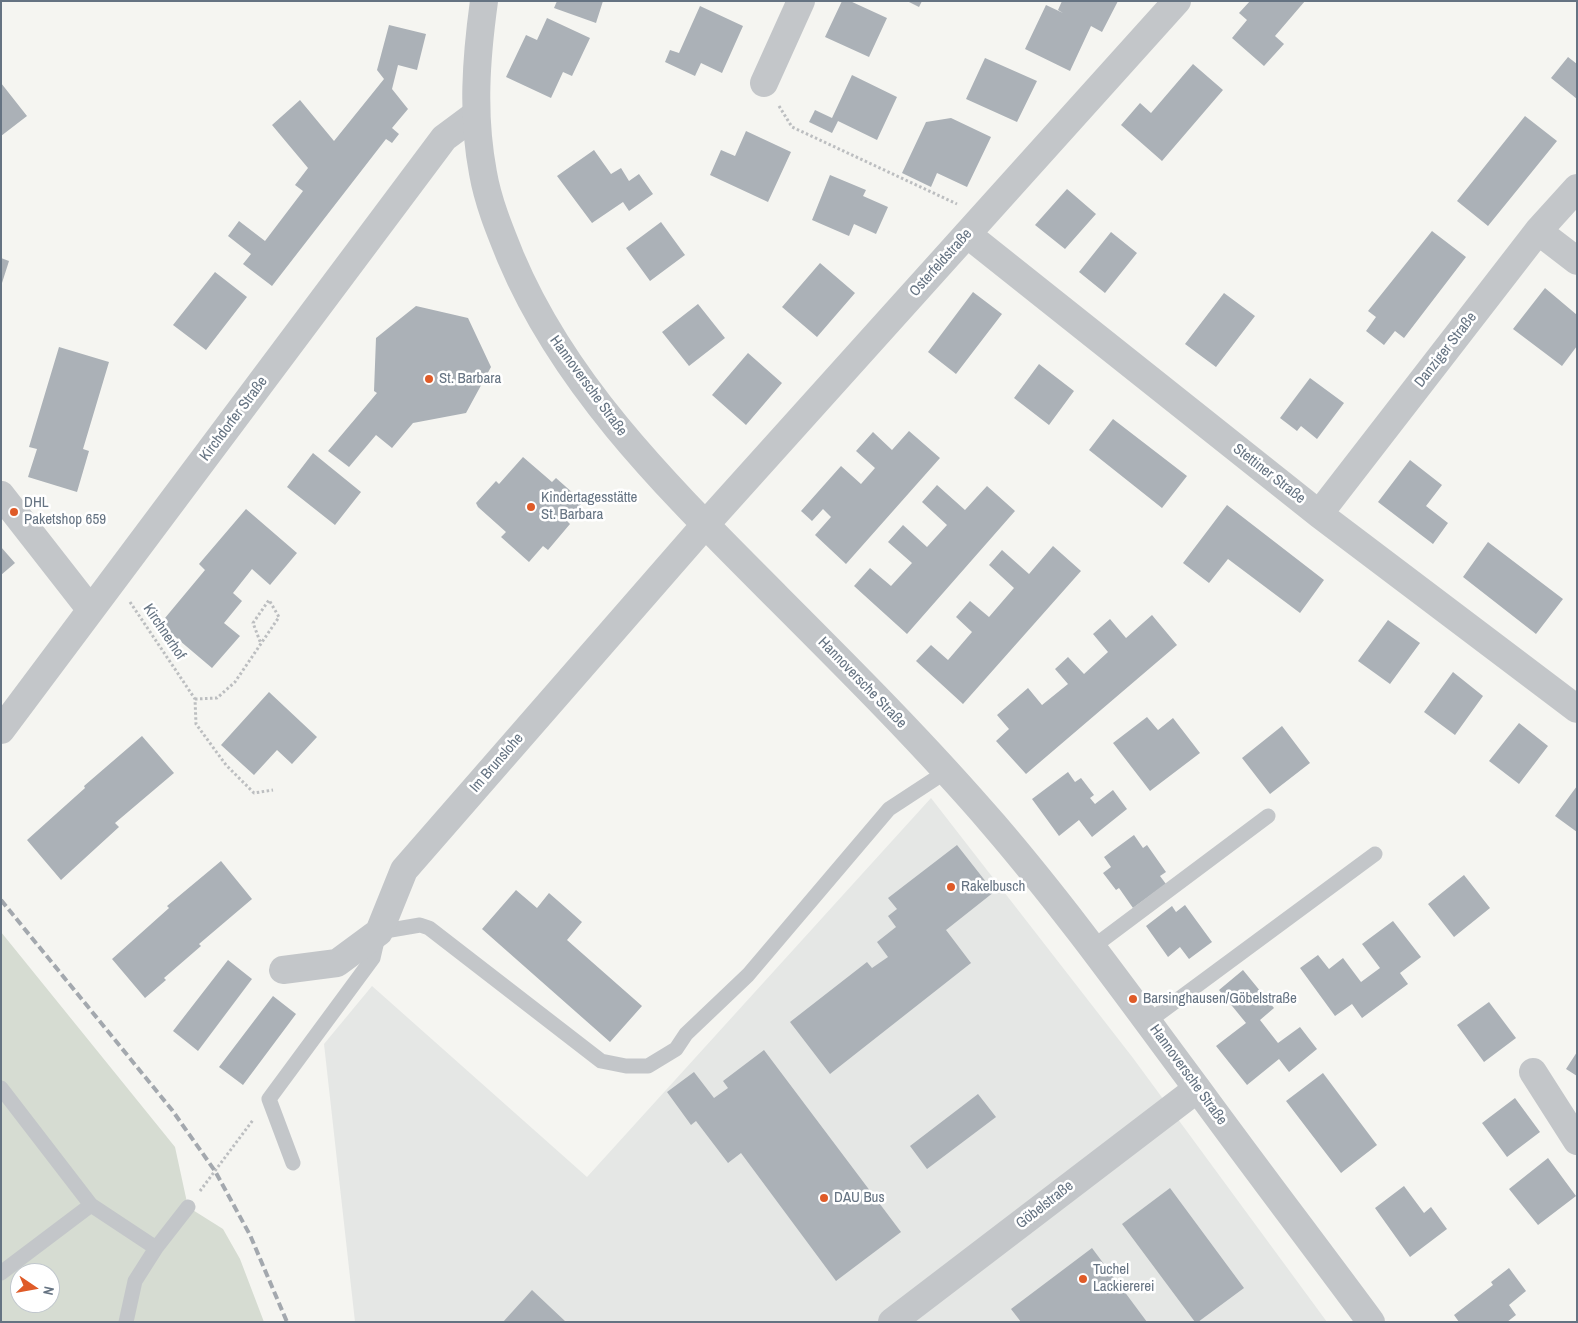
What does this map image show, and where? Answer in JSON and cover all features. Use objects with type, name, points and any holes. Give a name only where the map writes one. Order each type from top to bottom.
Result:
[{"type":"street","name":"Hannoversche Straße","points":[[484,1],[477,53],[475,115],[483,176],[500,233],[524,290],[563,357],[619,431],[705,525],[947,771],[1094,947],[1372,1322]]},
{"type":"street","points":[[764,82],[801,1]]},
{"type":"street","name":"Osterfeldstraße","points":[[705,525],[1177,1]]},
{"type":"street","name":"Kirchdorfer Straße","points":[[1,730],[444,138],[475,115]]},
{"type":"street","name":"Danziger Straße","points":[[1319,514],[1538,231],[1577,188]]},
{"type":"street","name":"Stettiner Straße","points":[[975,225],[1319,514],[1577,709]]},
{"type":"street","points":[[1538,231],[1577,261]]},
{"type":"street","points":[[1,496],[90,609]]},
{"type":"street","name":"Im Brunslohe","points":[[379,932],[404,870],[705,525]]},
{"type":"street","points":[[283,970],[337,963],[379,932]]},
{"type":"street","points":[[1533,1072],[1577,1141]]},
{"type":"street","name":"Göbelstraße","points":[[908,1317],[1197,1088]]},
{"type":"lane","points":[[292,1163],[269,1099],[374,958],[379,932],[420,925],[428,928],[600,1061],[626,1066],[648,1066],[676,1049],[686,1034],[748,976],[890,809],[947,771]]},
{"type":"lane","points":[[1094,947],[1268,816]]},
{"type":"lane","points":[[1149,1021],[1375,854]]},
{"type":"lane","points":[[1,1088],[92,1205],[156,1248]]},
{"type":"lane","points":[[1,1273],[92,1205]]},
{"type":"lane","points":[[126,1322],[135,1281],[156,1248],[188,1208]]},
{"type":"path","points":[[764,82],[792,127],[975,225]]},
{"type":"path","name":"Kirchnerhof","points":[[114,578],[195,699]]},
{"type":"path","points":[[261,644],[253,623],[269,600],[280,617],[235,682],[217,698],[195,699],[196,724],[226,765],[254,793],[273,790]]},
{"type":"path","points":[[188,1208],[269,1099]]},
{"type":"shaded area","points":[[931,798],[1133,1058],[1327,1322],[355,1322],[324,1044],[372,986],[587,1177]]},
{"type":"shaded area","points":[[1,932],[175,1147],[188,1207],[223,1229],[240,1259],[264,1322],[1,1322]]},
{"type":"building","points":[[557,1],[603,1],[596,23],[554,8]]},
{"type":"building","points":[[842,1],[850,1],[887,18],[869,57],[825,37]]},
{"type":"building","points":[[907,1],[922,1],[919,7]]},
{"type":"building","points":[[1062,1],[1118,1],[1102,32],[1091,26],[1070,71],[1025,49],[1046,5],[1063,13],[1058,10]]},
{"type":"building","points":[[1250,1],[1305,1],[1275,36],[1284,44],[1264,66],[1232,38],[1247,20],[1239,13]]},
{"type":"building","points":[[700,6],[743,26],[722,73],[701,63],[695,76],[665,62],[670,50],[679,53]]},
{"type":"building","points":[[547,18],[590,38],[572,76],[563,72],[551,98],[506,77],[526,35],[537,40]]},
{"type":"building","points":[[389,25],[426,34],[417,70],[398,65],[392,89],[408,109],[392,128],[399,134],[392,143],[386,139],[272,286],[243,264],[251,254],[228,236],[239,221],[265,241],[303,191],[295,185],[308,168],[272,125],[300,100],[334,141],[384,79],[377,70]]},
{"type":"building","points":[[1568,57],[1577,64],[1577,99],[1551,78]]},
{"type":"building","points":[[985,58],[1037,81],[1017,122],[966,99]]},
{"type":"building","points":[[1193,64],[1223,90],[1162,161],[1121,125],[1140,103],[1151,113]]},
{"type":"building","points":[[852,75],[897,97],[877,140],[838,121],[832,133],[809,122],[815,110],[832,118]]},
{"type":"building","points":[[1,83],[27,116],[1,136]]},
{"type":"building","points":[[1525,116],[1557,141],[1488,226],[1457,201]]},
{"type":"building","points":[[951,118],[991,137],[967,187],[937,173],[931,187],[902,173],[926,122]]},
{"type":"building","points":[[746,131],[791,152],[768,202],[710,175],[721,150],[735,156]]},
{"type":"building","points":[[594,150],[611,174],[621,168],[629,181],[639,174],[653,194],[629,211],[623,202],[592,223],[557,176]]},
{"type":"building","points":[[830,175],[866,190],[863,196],[888,207],[876,234],[854,224],[849,236],[812,220]]},
{"type":"building","points":[[1067,189],[1096,214],[1065,249],[1035,225]]},
{"type":"building","points":[[661,222],[685,255],[650,281],[626,248]]},
{"type":"building","points":[[1432,231],[1466,257],[1404,338],[1395,331],[1384,345],[1366,331],[1376,317],[1368,311]]},
{"type":"building","points":[[1111,232],[1137,253],[1105,293],[1079,272]]},
{"type":"building","points":[[1,258],[9,261],[2,283],[1,283]]},
{"type":"building","points":[[820,263],[855,293],[817,337],[782,307]]},
{"type":"building","points":[[215,272],[247,297],[206,350],[173,325]]},
{"type":"building","points":[[1545,288],[1577,315],[1577,346],[1562,366],[1513,329]]},
{"type":"building","points":[[973,292],[1002,314],[956,374],[928,352]]},
{"type":"building","points":[[1224,293],[1255,316],[1216,367],[1185,344]]},
{"type":"building","points":[[698,304],[725,338],[689,366],[662,332]]},
{"type":"building","name":"St. Barbara","points":[[416,306],[468,318],[491,367],[466,413],[413,423],[392,448],[376,435],[349,467],[328,451],[377,393],[374,391],[376,338]]},
{"type":"building","points":[[59,347],[109,362],[83,449],[89,451],[77,492],[28,477],[37,449],[29,447]]},
{"type":"building","points":[[748,353],[782,383],[746,425],[712,395]]},
{"type":"building","points":[[1039,364],[1074,391],[1049,425],[1014,398]]},
{"type":"building","points":[[1310,378],[1344,403],[1317,439],[1301,426],[1297,431],[1280,418]]},
{"type":"building","points":[[1113,419],[1187,476],[1162,508],[1089,450]]},
{"type":"building","points":[[909,431],[940,458],[846,564],[815,535],[831,517],[823,509],[812,521],[801,511],[841,466],[861,484],[875,468],[856,451],[873,432],[892,450]]},
{"type":"building","points":[[313,453],[361,492],[335,525],[287,487]]},
{"type":"building","points":[[523,457],[552,482],[556,478],[583,502],[566,520],[570,524],[548,550],[543,546],[529,562],[501,537],[506,532],[476,503],[496,481],[499,484]]},
{"type":"building","points":[[1410,460],[1442,485],[1426,506],[1448,523],[1433,544],[1378,502]]},
{"type":"building","points":[[937,485],[965,510],[987,486],[1015,511],[907,634],[854,586],[870,568],[891,586],[912,563],[888,542],[903,525],[927,547],[947,525],[922,502]]},
{"type":"building","points":[[1227,505],[1324,580],[1300,613],[1228,559],[1209,583],[1183,563]]},
{"type":"building","points":[[246,509],[297,553],[270,585],[252,569],[233,593],[242,601],[224,623],[240,636],[212,668],[160,624],[205,570],[199,564]]},
{"type":"building","points":[[1488,542],[1563,599],[1536,634],[1463,577]]},
{"type":"building","points":[[1053,546],[1081,571],[963,704],[916,661],[931,645],[948,660],[972,632],[956,617],[970,601],[989,617],[1014,588],[989,565],[1002,550],[1029,574]]},
{"type":"building","points":[[1,547],[15,563],[1,575]]},
{"type":"building","points":[[1152,615],[1177,645],[1026,774],[996,741],[1009,729],[997,715],[1028,688],[1042,705],[1068,684],[1055,669],[1068,657],[1084,674],[1108,652],[1093,634],[1110,619],[1126,638]]},
{"type":"building","points":[[1388,620],[1420,643],[1390,684],[1358,661]]},
{"type":"building","points":[[1453,672],[1483,696],[1455,735],[1424,712]]},
{"type":"building","points":[[269,692],[317,737],[292,764],[277,750],[254,775],[221,745]]},
{"type":"building","points":[[1147,717],[1158,730],[1173,718],[1200,753],[1150,791],[1113,743]]},
{"type":"building","points":[[1519,723],[1548,746],[1519,784],[1489,761]]},
{"type":"building","points":[[1282,726],[1310,763],[1270,794],[1242,758]]},
{"type":"building","points":[[142,736],[174,773],[115,823],[119,827],[61,880],[27,840],[85,788],[84,786]]},
{"type":"building","points":[[1068,772],[1075,782],[1081,778],[1094,795],[1090,798],[1095,804],[1113,790],[1127,809],[1092,837],[1079,820],[1059,836],[1032,799]]},
{"type":"building","points":[[1577,786],[1577,832],[1555,816]]},
{"type":"building","points":[[1134,835],[1143,848],[1147,845],[1166,872],[1160,876],[1166,884],[1133,908],[1119,888],[1116,890],[1103,873],[1111,867],[1104,857]]},
{"type":"building","points":[[957,845],[994,892],[946,930],[971,963],[830,1074],[790,1022],[867,962],[872,968],[888,957],[877,942],[896,927],[888,916],[897,909],[888,898]]},
{"type":"building","points":[[221,861],[252,899],[199,944],[201,946],[164,978],[166,980],[145,998],[112,959],[169,908],[167,906]]},
{"type":"building","points":[[1464,875],[1490,908],[1454,937],[1428,904]]},
{"type":"building","points":[[516,890],[537,908],[549,893],[582,922],[567,940],[642,1006],[610,1042],[482,929]]},
{"type":"building","points":[[1185,905],[1212,942],[1189,959],[1180,947],[1168,957],[1146,926],[1172,906],[1176,912]]},
{"type":"building","points":[[1393,921],[1421,957],[1400,973],[1408,984],[1362,1018],[1352,1004],[1335,1016],[1300,968],[1318,955],[1329,969],[1343,958],[1361,982],[1380,968],[1362,944]]},
{"type":"building","points":[[228,960],[252,979],[198,1051],[173,1031]]},
{"type":"building","points":[[1243,970],[1274,1008],[1260,1020],[1278,1043],[1300,1027],[1317,1049],[1289,1072],[1279,1059],[1247,1085],[1216,1046],[1246,1023],[1219,990]]},
{"type":"building","points":[[273,996],[296,1014],[243,1085],[219,1067]]},
{"type":"building","points":[[1489,1002],[1516,1038],[1484,1062],[1457,1025]]},
{"type":"building","name":"DAU Bus","points":[[764,1050],[901,1232],[836,1281],[741,1153],[728,1163],[696,1121],[691,1125],[667,1092],[694,1072],[714,1098],[728,1088],[723,1081]]},
{"type":"building","points":[[1577,1052],[1577,1076],[1566,1069]]},
{"type":"building","points":[[1323,1073],[1377,1145],[1341,1173],[1286,1101]]},
{"type":"building","points":[[978,1094],[996,1117],[927,1169],[910,1146]]},
{"type":"building","points":[[1515,1098],[1540,1132],[1507,1157],[1482,1123]]},
{"type":"building","points":[[1548,1158],[1576,1196],[1538,1225],[1509,1189]]},
{"type":"building","points":[[1404,1186],[1424,1213],[1431,1207],[1447,1229],[1410,1257],[1375,1208]]},
{"type":"building","points":[[1170,1188],[1244,1288],[1198,1322],[1195,1322],[1122,1224]]},
{"type":"building","name":"Tuchel Lackiererei","points":[[1092,1248],[1147,1322],[1021,1322],[1011,1309]]},
{"type":"building","points":[[1509,1268],[1526,1291],[1509,1305],[1516,1315],[1507,1322],[1459,1322],[1454,1315],[1493,1285],[1491,1282]]},
{"type":"building","points":[[532,1290],[566,1322],[503,1322]]},
{"type":"railway","points":[[1,900],[172,1110],[215,1171],[250,1235],[287,1322]]},
{"type":"place","name":"St. Barbara","points":[[429,379]]},
{"type":"place","name":"Kindertagesstätte St. Barbara","points":[[531,507]]},
{"type":"place","name":"DHL Paketshop 659","points":[[14,512]]},
{"type":"place","name":"Rakelbusch","points":[[951,887]]},
{"type":"place","name":"Barsinghausen/Göbelstraße","points":[[1133,999]]},
{"type":"place","name":"DAU Bus","points":[[824,1198]]},
{"type":"place","name":"Tuchel Lackiererei","points":[[1083,1279]]}]
